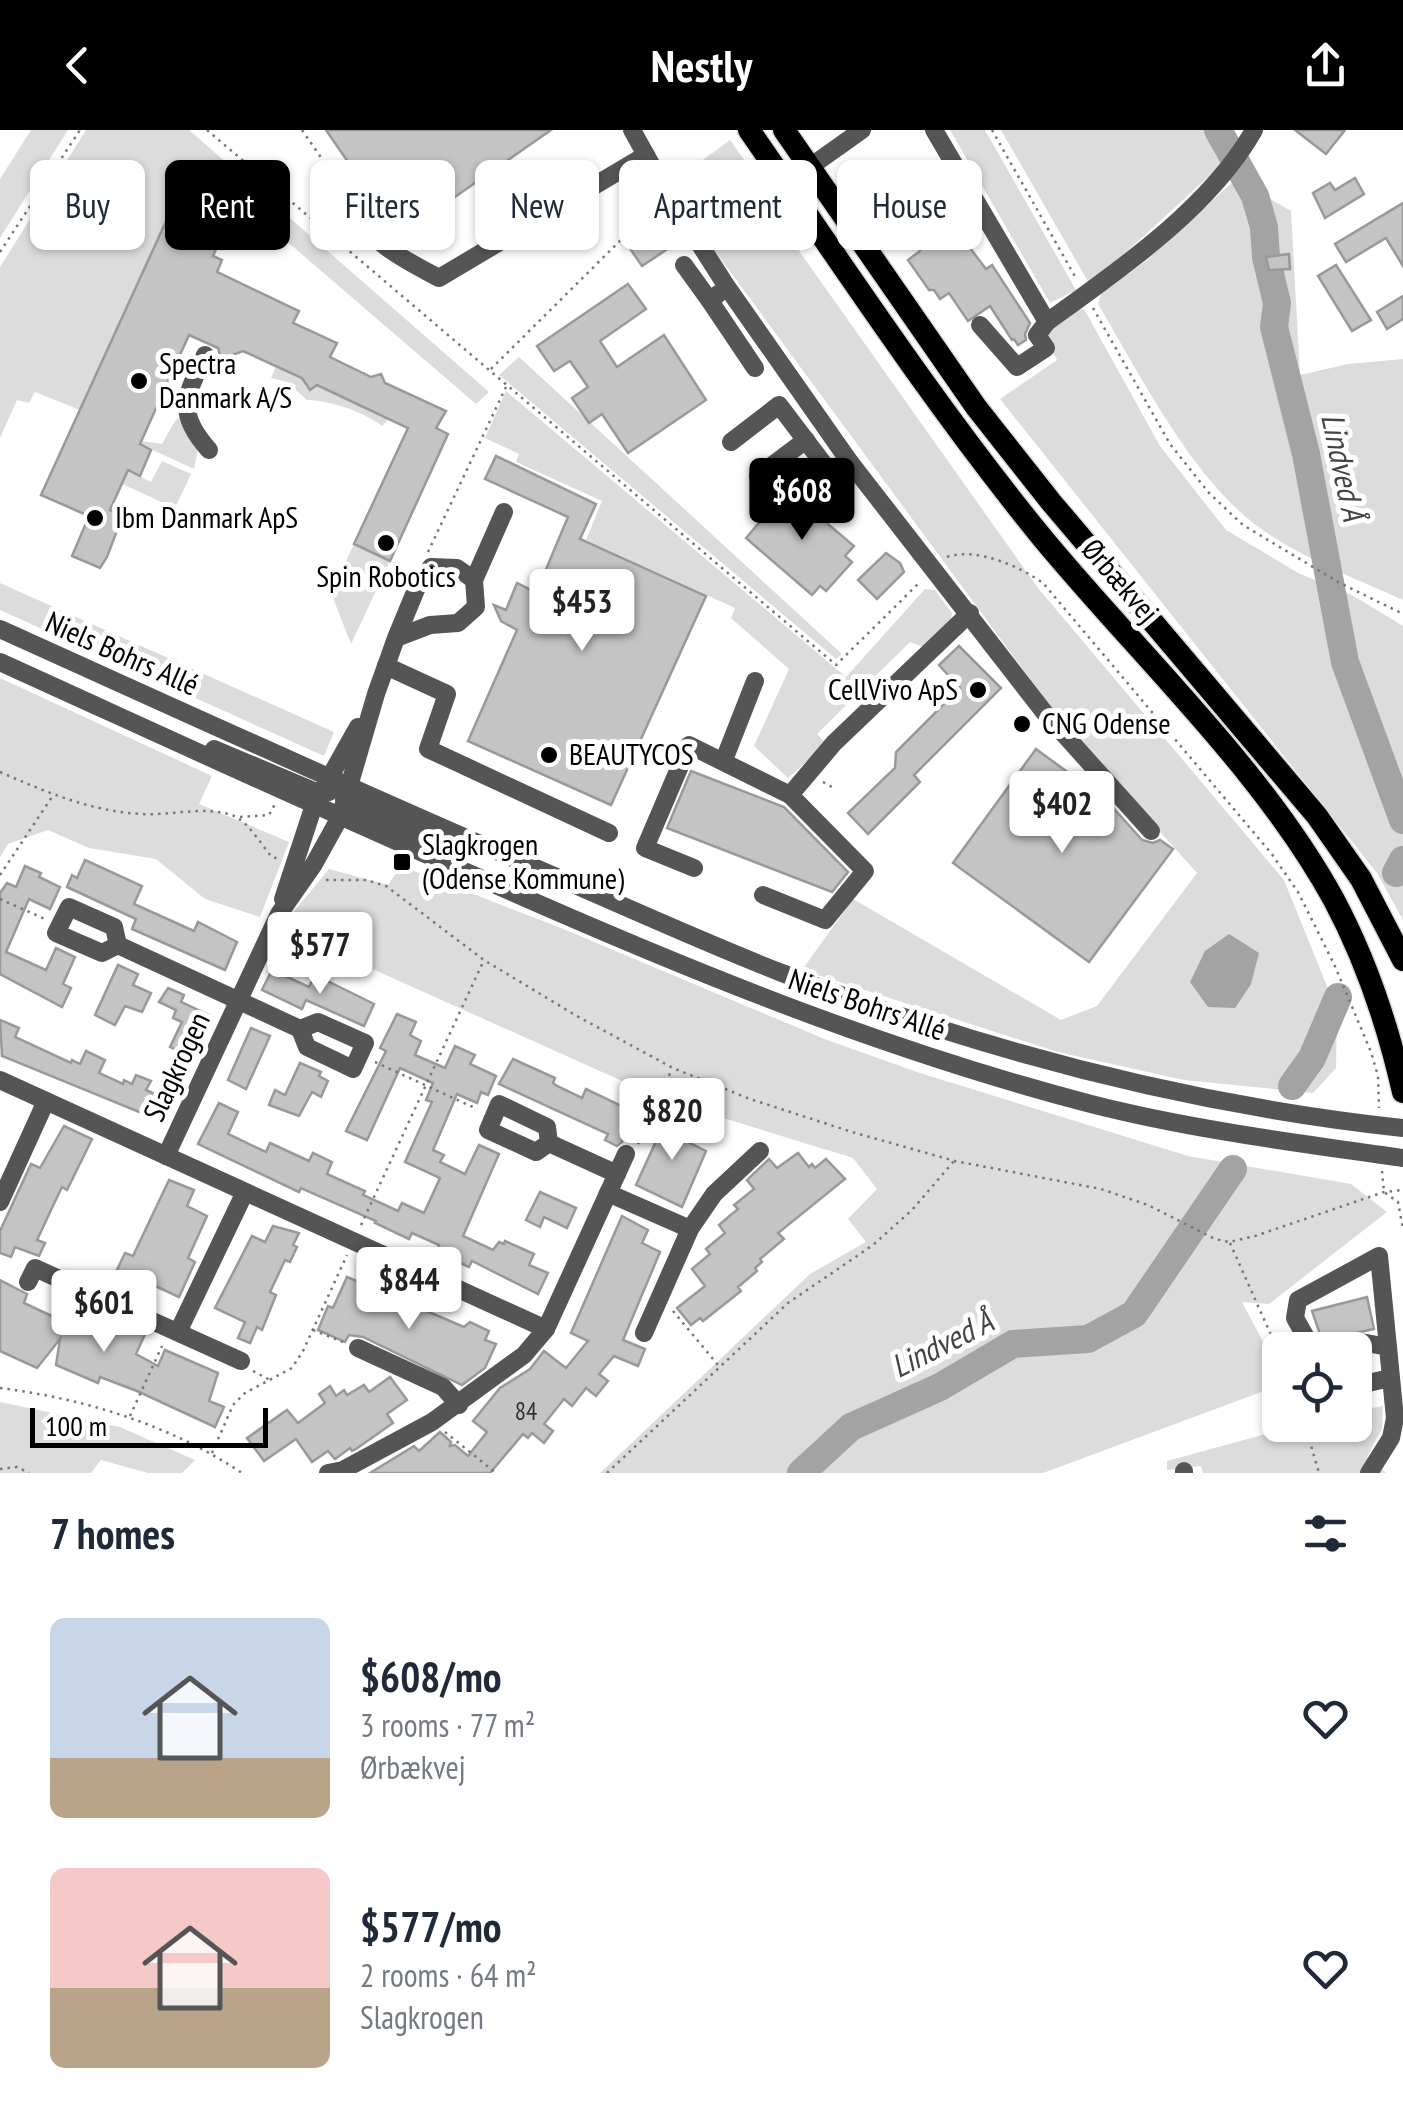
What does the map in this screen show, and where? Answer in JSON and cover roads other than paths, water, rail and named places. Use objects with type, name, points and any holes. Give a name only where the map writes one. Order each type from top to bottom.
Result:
[{"type":"main road","name":"Ørbækvej","points":[[749,130],[770,160]]},
{"type":"main road","name":"Ørbækvej","points":[[784,130],[805,160]]},
{"type":"main road","name":"Ørbækvej","points":[[817,178],[976,407],[1063,517],[1318,816],[1362,879],[1403,960]]},
{"type":"main road","name":"Ørbækvej","points":[[817,228],[945,412],[1040,536],[1259,789],[1296,839],[1352,939],[1390,1038],[1403,1092]]},
{"type":"street","points":[[632,130],[649,160]]},
{"type":"street","points":[[817,163],[862,130]]},
{"type":"street","points":[[934,130],[1047,322]]},
{"type":"street","points":[[980,325],[1017,367],[1046,348],[1037,335],[1047,322],[1186,213],[1226,170],[1251,135]]},
{"type":"street","points":[[390,250],[439,278],[646,155]]},
{"type":"street","points":[[703,250],[849,460],[1044,712],[1152,831]]},
{"type":"street","points":[[684,265],[756,368]]},
{"type":"street","points":[[710,300],[727,287]]},
{"type":"street","points":[[205,355],[185,398],[192,426],[209,450]]},
{"type":"street","points":[[731,442],[779,405],[832,475],[849,460]]},
{"type":"street","points":[[758,476],[806,440]]},
{"type":"street","points":[[396,638],[430,625],[458,623],[476,606],[474,580],[504,512]]},
{"type":"street","points":[[345,802],[376,694],[420,580],[432,567],[456,568],[474,580]]},
{"type":"street","points":[[790,795],[834,742],[970,613]]},
{"type":"street","name":"Niels Bohrs Allé","points":[[0,630],[322,793],[683,968],[949,1063],[1091,1104],[1177,1123],[1403,1158]]},
{"type":"street","name":"Niels Bohrs Allé","points":[[0,662],[148,730],[513,858],[782,973],[936,1027],[1141,1084],[1253,1107],[1403,1128]]},
{"type":"street","points":[[386,666],[447,694],[428,749],[609,833]]},
{"type":"street","points":[[724,760],[755,681]]},
{"type":"street","points":[[322,793],[376,694]]},
{"type":"street","points":[[694,868],[645,848],[689,746],[790,795],[865,871],[825,920],[762,894]]},
{"type":"street","name":"Slagkrogen","points":[[166,1156],[300,869],[322,793]]},
{"type":"street","name":"Slagkrogen","points":[[300,869],[345,802]]},
{"type":"street","name":"Slagkrogen","points":[[118,946],[114,927],[69,907],[56,934],[102,953],[118,946],[238,1000],[300,1030],[307,1047],[354,1069],[364,1043],[318,1022],[300,1030]]},
{"type":"street","name":"Slagkrogen","points":[[0,1080],[546,1329]]},
{"type":"street","points":[[2,1194],[46,1101]]},
{"type":"street","points":[[499,1104],[547,1127],[549,1143],[536,1152],[488,1130],[499,1104]]},
{"type":"street","points":[[549,1143],[617,1174]]},
{"type":"street","points":[[644,1332],[665,1307],[690,1229],[714,1194],[760,1150]]},
{"type":"street","points":[[328,1473],[343,1470],[432,1422],[524,1355],[546,1329],[626,1154]]},
{"type":"street","points":[[178,1332],[245,1192]]},
{"type":"street","points":[[608,1193],[690,1229]]},
{"type":"street","points":[[1303,1332],[1295,1318],[1298,1300],[1379,1256],[1395,1324],[1388,1347],[1396,1418],[1391,1438],[1369,1473]]},
{"type":"street","points":[[28,1282],[35,1268],[241,1361]]},
{"type":"street","points":[[1372,1344],[1388,1347]]},
{"type":"street","points":[[358,1348],[443,1387],[458,1405]]},
{"type":"street","points":[[1372,1382],[1390,1378]]},
{"type":"waterway","name":"Lindved Å","points":[[1218,130],[1255,196],[1264,227],[1266,257],[1277,303],[1274,327],[1306,454],[1345,662],[1403,820]]},
{"type":"waterway","name":"Lindved Å","points":[[1396,873],[1403,860]]},
{"type":"waterway","name":"Lindved Å","points":[[1292,1086],[1312,1058],[1338,997]]},
{"type":"waterway","name":"Lindved Å","points":[[801,1473],[851,1427],[940,1387],[1013,1344],[1088,1339],[1134,1314],[1233,1169]]},
{"type":"place","name":"Spectra Danmark A/S","points":[[139,381]]},
{"type":"place","name":"Ibm Danmark ApS","points":[[95,518]]},
{"type":"place","name":"Spin Robotics","points":[[386,543]]},
{"type":"place","name":"CellVivo ApS","points":[[978,690]]},
{"type":"place","name":"CNG Odense","points":[[1022,724]]},
{"type":"place","name":"BEAUTYCOS","points":[[549,755]]},
{"type":"place","name":"Slagkrogen (Odense Kommune)","points":[[402,862]]}]
